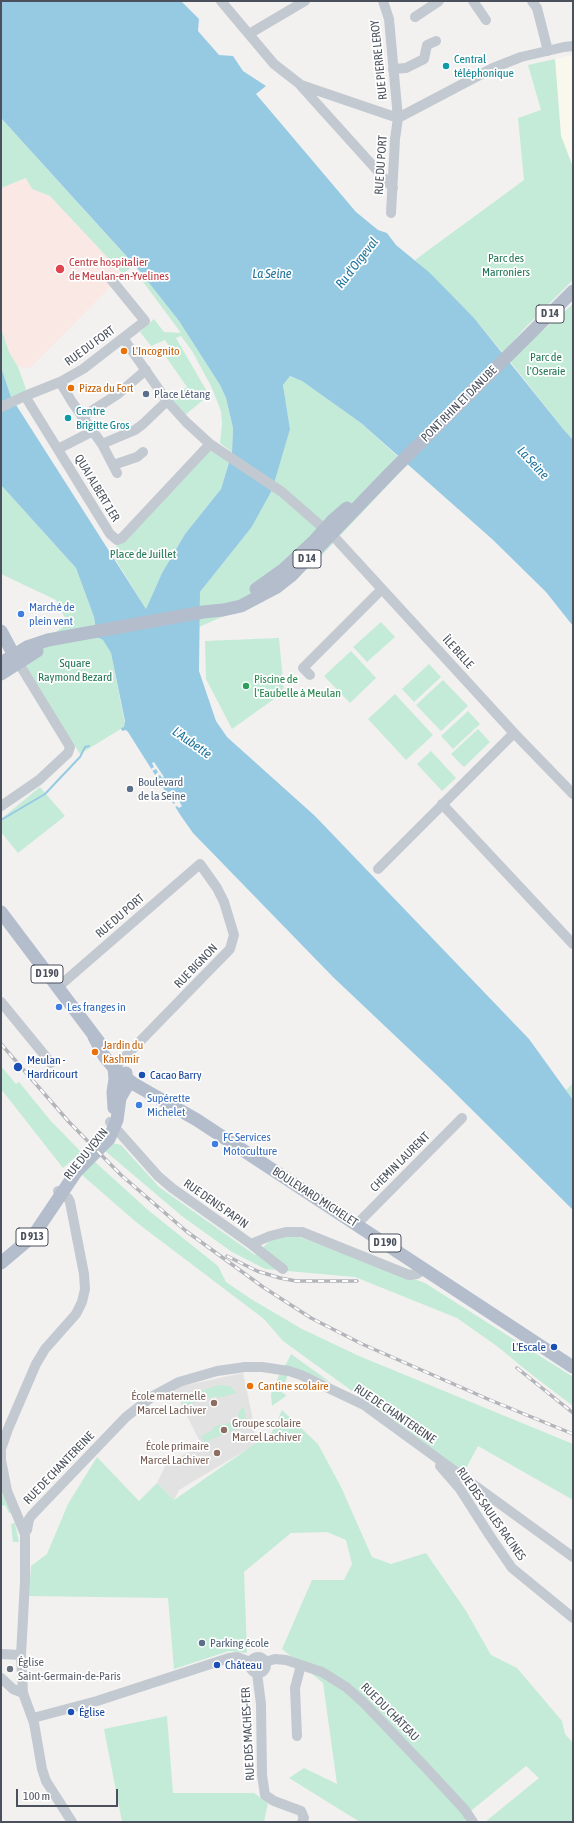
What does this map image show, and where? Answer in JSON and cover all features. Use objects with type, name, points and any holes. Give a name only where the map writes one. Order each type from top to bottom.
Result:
[{"type":"main road","name":"PONT RHIN ET DANUBE","points":[[328,532],[391,472],[573,291]]},
{"type":"main road","name":"D 14","points":[[1,674],[31,645],[87,632],[203,612],[245,595],[260,587],[284,569],[328,532]]},
{"type":"main road","points":[[1,631],[16,658]]},
{"type":"main road","name":"D 14","points":[[1,663],[16,658]]},
{"type":"main road","name":"D 190","points":[[1,912],[94,1037],[104,1056],[124,1075]]},
{"type":"main road","name":"BOULEVARD MICHELET","points":[[124,1075],[164,1093],[197,1120],[573,1367]]},
{"type":"main road","name":"RUE DU VEXIN","points":[[1,1263],[33,1236],[58,1196],[78,1169],[109,1139],[112,1124],[113,1092],[124,1075]]},
{"type":"street","points":[[220,1],[274,64],[301,85],[393,188]]},
{"type":"street","points":[[249,34],[305,1]]},
{"type":"street","name":"RUE PIERRE LEROY","points":[[383,1],[389,19],[398,118]]},
{"type":"street","points":[[415,17],[439,1]]},
{"type":"street","points":[[473,1],[486,20]]},
{"type":"street","points":[[532,1],[537,8],[548,50]]},
{"type":"street","points":[[393,70],[406,68],[424,59],[427,45],[436,41]]},
{"type":"street","points":[[301,85],[398,118],[493,68],[521,57],[548,50],[573,46]]},
{"type":"street","name":"RUE DU PORT","points":[[391,214],[395,139],[398,118]]},
{"type":"street","name":"RUE DU FORT","points":[[1,407],[84,370],[145,321],[110,278]]},
{"type":"street","name":"ÎLE BELLE","points":[[123,338],[167,401],[186,422],[210,444],[282,492],[328,532],[382,588],[514,733],[573,794]]},
{"type":"street","points":[[82,417],[118,394],[146,370]]},
{"type":"street","points":[[60,382],[82,417],[102,444],[115,469],[143,452]]},
{"type":"street","name":"QUAI ALBERT 1ER","points":[[28,394],[58,449],[110,534],[117,540],[122,538],[210,444]]},
{"type":"street","points":[[102,444],[143,424],[167,401]]},
{"type":"street","points":[[58,449],[93,432]]},
{"type":"street","points":[[310,675],[303,668],[382,588]]},
{"type":"street","points":[[1,806],[39,780],[68,753],[69,744],[16,658]]},
{"type":"street","points":[[378,869],[514,733]]},
{"type":"street","points":[[442,804],[573,944]]},
{"type":"street","name":"RUE DU PORT","points":[[57,988],[200,864]]},
{"type":"street","name":"RUE BIGNON","points":[[124,1075],[230,949],[233,942],[234,935],[224,902],[218,888],[200,864]]},
{"type":"street","points":[[1,1002],[51,1063]]},
{"type":"street","name":"CHEMIN LAURENT","points":[[356,1224],[462,1118]]},
{"type":"street","name":"RUE DENIS PAPIN","points":[[112,1124],[158,1176],[172,1188],[251,1244],[270,1236],[286,1232],[302,1232],[414,1275],[424,1269]]},
{"type":"street","points":[[58,1196],[68,1198],[70,1202],[84,1274],[85,1289],[82,1302],[76,1314],[49,1344],[36,1364],[13,1415],[1,1449],[1,1458],[7,1491],[24,1532],[25,1581],[21,1656],[23,1693],[33,1718],[42,1769],[46,1781],[72,1822]]},
{"type":"street","points":[[251,1244],[283,1269]]},
{"type":"street","points":[[398,1270],[407,1257]]},
{"type":"street","name":"RUE DE CHANTEREINE","points":[[24,1532],[27,1530],[28,1521],[32,1514],[136,1408],[174,1384],[216,1371],[245,1367],[262,1367],[289,1370],[364,1405],[573,1557]]},
{"type":"street","name":"RUE DES SAULES RACINES","points":[[428,1452],[460,1488],[512,1568],[573,1618]]},
{"type":"street","points":[[1,1654],[21,1656]]},
{"type":"street","name":"RUE DU CHÂTEAU","points":[[33,1718],[97,1701],[221,1660],[237,1657],[250,1662],[254,1658],[258,1657],[265,1662],[282,1659],[335,1678],[364,1703],[465,1810],[473,1822]]},
{"type":"street","points":[[250,1662],[251,1669],[257,1673],[264,1670],[265,1662]]},
{"type":"street","points":[[297,1736],[295,1688],[300,1665]]},
{"type":"street","name":"RUE DES MACHES-FER","points":[[257,1673],[261,1704],[262,1775],[265,1795],[274,1801],[301,1811],[304,1818],[302,1822]]},
{"type":"street","points":[[1,1678],[13,1689],[23,1693]]},
{"type":"shaded area","points":[[573,55],[573,167],[561,136],[555,59]]},
{"type":"shaded area","name":"Centre hospitalier de Meulan-en-Yvelines","points":[[26,178],[32,189],[50,196],[123,274],[30,368],[18,367],[9,352],[1,328],[1,188]]},
{"type":"shaded area","name":"Groupe scolaire Marcel Lachiver","points":[[243,1373],[252,1415],[256,1444],[179,1490],[174,1500],[157,1483],[165,1466],[201,1444],[173,1388]]},
{"type":"green space","name":"Parc des Marroniers","points":[[555,59],[561,136],[573,167],[573,280],[524,329],[503,353],[474,318],[415,260],[524,180],[518,118],[541,110],[528,65]]},
{"type":"green space","points":[[1,118],[134,265],[123,274],[50,196],[32,189],[26,178],[1,188]]},
{"type":"green space","points":[[138,269],[179,321],[220,385],[226,398],[233,428],[232,452],[220,443],[222,424],[221,411],[211,386],[192,351],[181,336],[176,338],[209,395],[184,416],[169,400],[187,387],[166,357],[173,352],[165,340],[151,346],[140,332],[154,319],[164,332],[181,333],[135,271]]},
{"type":"green space","name":"Parc de l'Oseraie","points":[[573,304],[573,440],[509,360]]},
{"type":"green space","points":[[1,328],[9,352],[18,367],[26,389],[23,393],[11,397],[1,367]]},
{"type":"green space","points":[[290,376],[302,381],[361,423],[407,465],[321,556],[270,596],[199,627],[200,592],[251,528],[290,429],[283,385]]},
{"type":"green space","name":"Place de Juillet","points":[[207,451],[215,451],[229,461],[221,489],[185,534],[162,573],[146,609],[111,552]]},
{"type":"green space","name":"Square Raymond Bezard","points":[[1,485],[76,568],[94,617],[97,637],[103,640],[111,653],[125,724],[124,727],[80,754],[19,655],[68,624],[56,600],[1,574]]},
{"type":"green space","points":[[381,622],[395,637],[367,662],[353,647]]},
{"type":"green space","name":"Piscine de l'Eaubelle à Meulan","points":[[279,638],[284,692],[232,729],[206,679],[205,641]]},
{"type":"green space","points":[[351,651],[376,678],[350,703],[324,676]]},
{"type":"green space","points":[[429,664],[441,677],[414,702],[402,689]]},
{"type":"green space","points":[[443,680],[468,706],[441,731],[416,705]]},
{"type":"green space","points":[[395,694],[433,735],[406,760],[368,719]]},
{"type":"green space","points":[[468,711],[480,724],[453,749],[441,736]]},
{"type":"green space","points":[[478,729],[490,742],[464,767],[451,754]]},
{"type":"green space","points":[[431,751],[456,778],[442,791],[417,764]]},
{"type":"green space","points":[[40,787],[65,816],[18,853],[1,832],[1,819]]},
{"type":"green space","points":[[1,1066],[16,1084],[19,1082],[50,1120],[81,1152],[63,1168],[1,1089]]},
{"type":"green space","points":[[573,1083],[573,1100],[566,1090]]},
{"type":"green space","points":[[112,1143],[121,1145],[159,1187],[255,1255],[271,1240],[294,1235],[425,1283],[573,1377],[573,1406],[498,1347],[457,1318],[355,1277],[265,1269],[232,1252],[183,1217],[104,1150]]},
{"type":"green space","points":[[94,1161],[148,1210],[218,1266],[226,1282],[251,1299],[302,1329],[359,1356],[573,1444],[573,1500],[478,1446],[464,1472],[283,1341],[264,1319],[136,1222],[82,1175]]},
{"type":"green space","points":[[291,1354],[330,1382],[285,1366]]},
{"type":"green space","points":[[280,1373],[288,1374],[282,1393],[286,1396],[272,1406],[271,1394]]},
{"type":"green space","points":[[219,1385],[230,1386],[237,1393],[217,1398],[216,1396],[184,1406],[180,1398]]},
{"type":"green space","points":[[244,1406],[247,1425],[210,1440],[206,1445],[201,1436],[213,1430],[213,1427],[229,1423],[239,1417],[238,1413]]},
{"type":"green space","points":[[282,1410],[318,1444],[341,1487],[372,1557],[391,1564],[426,1553],[466,1611],[491,1655],[517,1668],[562,1721],[565,1734],[573,1743],[573,1822],[485,1822],[539,1778],[526,1766],[472,1810],[464,1822],[360,1822],[289,1778],[304,1768],[337,1784],[323,1683],[282,1649],[312,1580],[344,1580],[352,1564],[346,1540],[327,1532],[291,1533],[244,1572],[247,1653],[229,1651],[174,1669],[168,1598],[29,1596],[31,1566],[47,1554],[68,1504],[97,1457],[139,1501],[157,1483],[174,1500],[272,1432]]},
{"type":"green space","points":[[1,1490],[11,1513],[9,1513],[5,1505],[2,1506]]},
{"type":"green space","points":[[15,1523],[19,1542],[13,1542],[11,1524]]},
{"type":"green space","points":[[167,1716],[173,1793],[254,1793],[268,1803],[264,1822],[122,1822],[104,1729]]},
{"type":"water","name":"La Seine","points":[[1,1],[181,1],[199,19],[198,31],[219,55],[233,56],[243,71],[266,86],[256,94],[356,212],[378,230],[387,233],[396,245],[430,273],[474,318],[573,440],[573,626],[546,592],[492,539],[361,423],[302,381],[290,376],[283,385],[290,429],[272,490],[251,528],[200,592],[199,671],[216,721],[227,737],[315,816],[529,1039],[573,1100],[573,1210],[445,1083],[333,977],[193,833],[128,732],[126,730],[122,731],[121,728],[124,727],[125,721],[111,653],[103,640],[97,637],[94,617],[76,568],[1,485],[1,367],[11,397],[146,609],[162,573],[185,534],[221,489],[232,452],[233,428],[226,398],[220,385],[179,321],[138,269],[1,118]]},
{"type":"pier","points":[[154,762],[164,777],[162,778],[160,775],[156,777],[155,775],[158,772],[156,769],[152,771],[151,769],[154,767],[152,763]]},
{"type":"pier","points":[[172,790],[182,806],[179,808],[177,806],[175,807],[173,804],[175,803],[172,798],[170,799],[168,796],[170,795],[169,792]]},
{"type":"waterway","name":"L'Aubette","points":[[1,820],[45,794],[80,757],[85,747],[89,746]]},
{"type":"railway","points":[[1,1044],[69,1122],[121,1175],[186,1231],[263,1287],[311,1318],[362,1344],[490,1400],[573,1434]]},
{"type":"railway","points":[[227,1256],[257,1271],[280,1278],[296,1281],[357,1281]]},
{"type":"railway","points":[[517,1368],[573,1413]]},
{"type":"place","name":"Central téléphonique","points":[[446,66]]},
{"type":"place","name":"Centre hospitalier de Meulan-en-Yvelines","points":[[60,269]]},
{"type":"place","name":"L'Incognito","points":[[124,351]]},
{"type":"place","name":"Pizza du Fort","points":[[71,388]]},
{"type":"place","name":"Place Létang","points":[[146,394]]},
{"type":"place","name":"Centre Brigitte Gros","points":[[68,418]]},
{"type":"place","name":"Marché de plein vent","points":[[21,614]]},
{"type":"place","name":"Piscine de l'Eaubelle à Meulan","points":[[246,686]]},
{"type":"place","name":"Boulevard de la Seine","points":[[130,789]]},
{"type":"place","name":"Les franges in","points":[[59,1007]]},
{"type":"place","name":"Jardin du Kashmir","points":[[95,1052]]},
{"type":"place","name":"Meulan - Hardricourt","points":[[18,1067]]},
{"type":"place","name":"Cacao Barry","points":[[142,1075]]},
{"type":"place","name":"Supérette Michelet","points":[[139,1105]]},
{"type":"place","name":"FC Services Motoculture","points":[[215,1144]]},
{"type":"place","name":"L'Escale","points":[[554,1347]]},
{"type":"place","name":"Cantine scolaire","points":[[250,1386]]},
{"type":"place","name":"École maternelle Marcel Lachiver","points":[[214,1403]]},
{"type":"place","name":"Groupe scolaire Marcel Lachiver","points":[[224,1430]]},
{"type":"place","name":"École primaire Marcel Lachiver","points":[[217,1453]]},
{"type":"place","name":"Parking école","points":[[202,1643]]},
{"type":"place","name":"Château","points":[[217,1665]]},
{"type":"place","name":"Église Saint-Germain-de-Paris","points":[[10,1669]]},
{"type":"place","name":"Église","points":[[71,1712]]},
{"type":"water label","name":"Ru d'Orgeval","points":[[357,263]]}]
